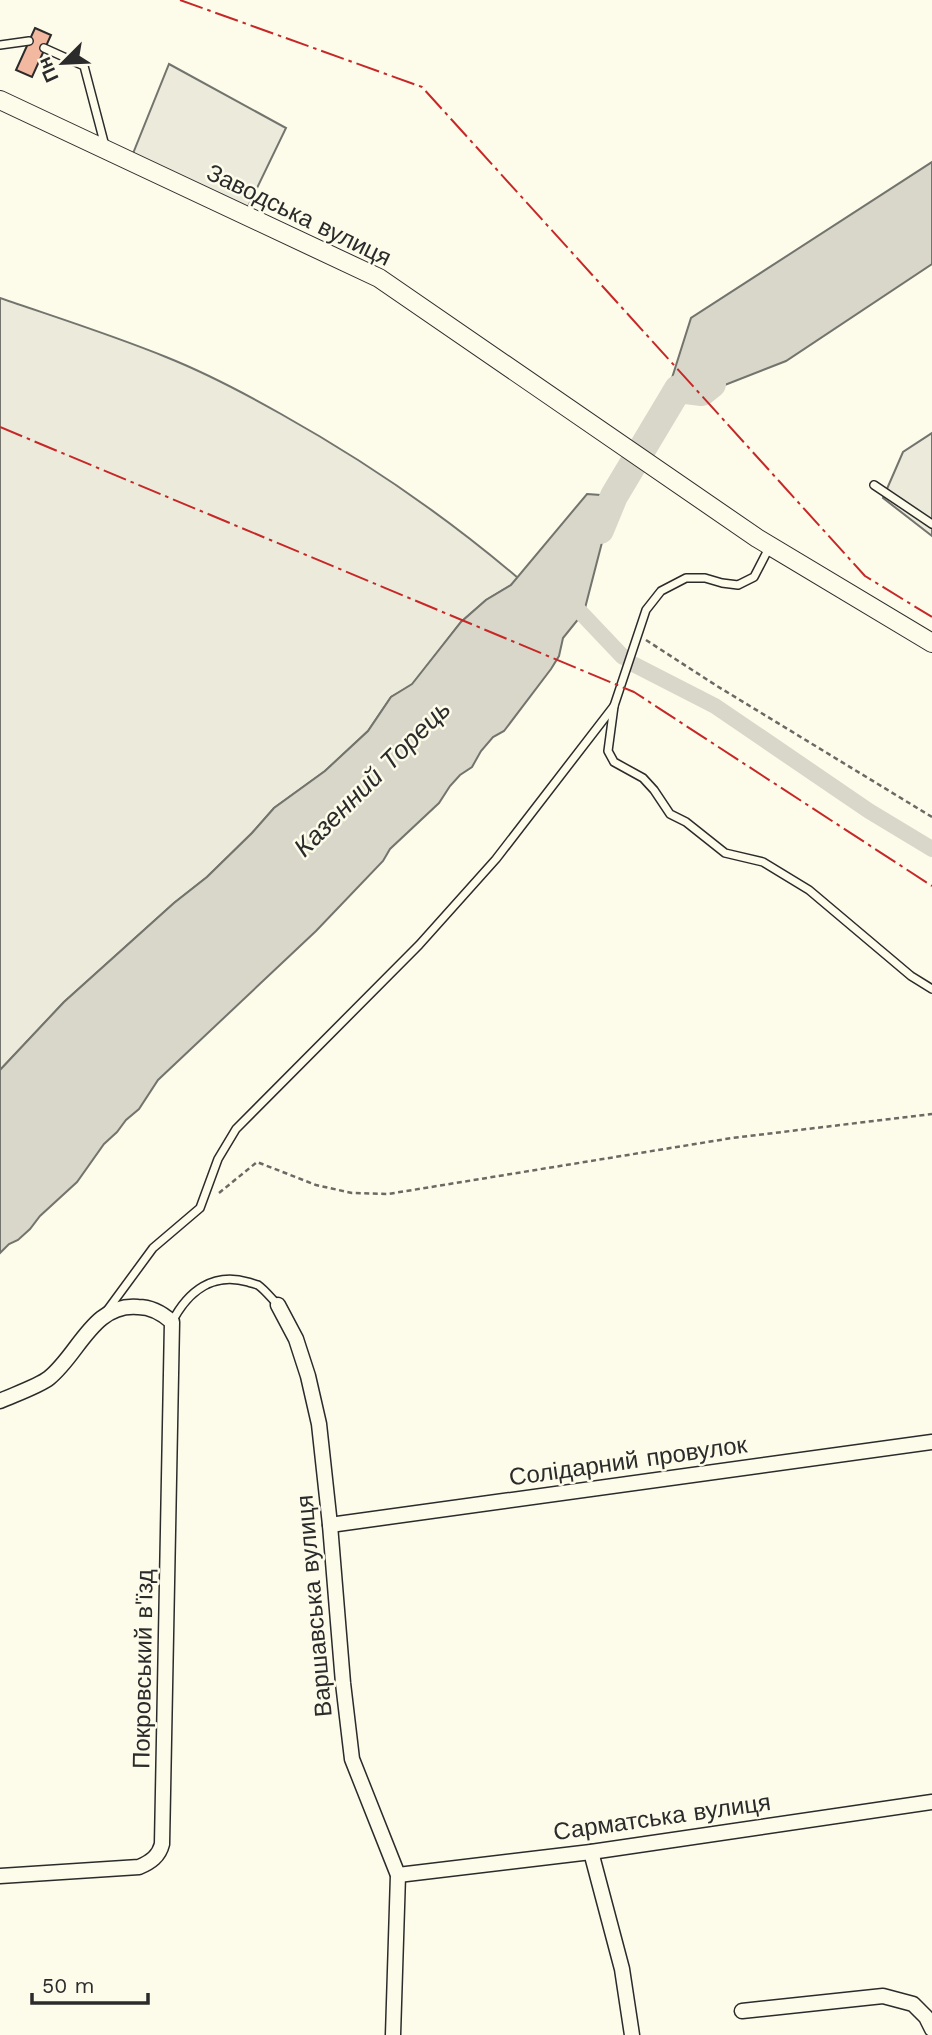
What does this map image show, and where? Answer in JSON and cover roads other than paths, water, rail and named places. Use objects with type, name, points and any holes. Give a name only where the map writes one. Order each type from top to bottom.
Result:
[{"type":"street","name":"Заводська вулиця","points":[[0,100],[379,278],[770,546]]},
{"type":"street","points":[[770,546],[932,643]]},
{"type":"street","name":"Варшавська вулиця","points":[[278,1305],[296,1339],[309,1376],[319,1424],[352,1759],[398,1875],[393,2035]]},
{"type":"street","points":[[0,1401],[49,1379],[102,1317],[114,1309],[135,1306],[164,1314],[172,1322]]},
{"type":"street","name":"Покровський в'їзд","points":[[0,1875],[139,1867],[153,1860],[162,1844],[172,1322]]},
{"type":"street","name":"Солідарний провулок","points":[[330,1525],[932,1442]]},
{"type":"street","name":"Сарматська вулиця","points":[[398,1875],[591,1852],[932,1802]]},
{"type":"street","points":[[591,1852],[622,1969],[632,2035]]},
{"type":"street","points":[[742,2011],[883,1996],[913,2004],[926,2017],[932,2029]]},
{"type":"lane","points":[[0,45],[29,41]]},
{"type":"lane","points":[[44,48],[84,66],[107,150]]},
{"type":"lane","points":[[874,485],[932,524]]},
{"type":"lane","points":[[770,546],[754,577],[738,585],[705,578],[686,578],[661,591],[646,610],[614,706],[608,751],[614,762],[623,769],[643,778],[670,814],[686,822],[725,853],[763,862],[809,890],[911,976],[932,989]]},
{"type":"lane","points":[[102,1317],[153,1248],[200,1208],[218,1159],[236,1129],[419,945],[496,859],[614,706]]},
{"type":"lane","name":"Варшавська вулиця","points":[[172,1322],[187,1299],[200,1288],[221,1278],[259,1286],[278,1305]]},
{"type":"water","points":[[932,162],[932,264],[786,361],[684,401],[672,378],[691,318]]},
{"type":"water","points":[[587,494],[614,496],[584,612],[563,638],[559,656],[551,669],[504,731],[493,737],[472,767],[460,775],[439,803],[390,849],[383,861],[316,931],[158,1080],[139,1109],[104,1144],[77,1182],[40,1216],[30,1229],[0,1253],[0,1070],[64,1002],[174,903],[207,877],[274,808],[325,771],[368,731],[391,697],[412,684],[461,622],[486,600],[511,585]]},
{"type":"waterway","name":"Казенний Торець","points":[[600,530],[614,496],[678,389],[702,392],[712,384]]},
{"type":"waterway","points":[[567,598],[623,657]]},
{"type":"waterway","points":[[635,665],[715,706],[869,811],[932,849]]}]
